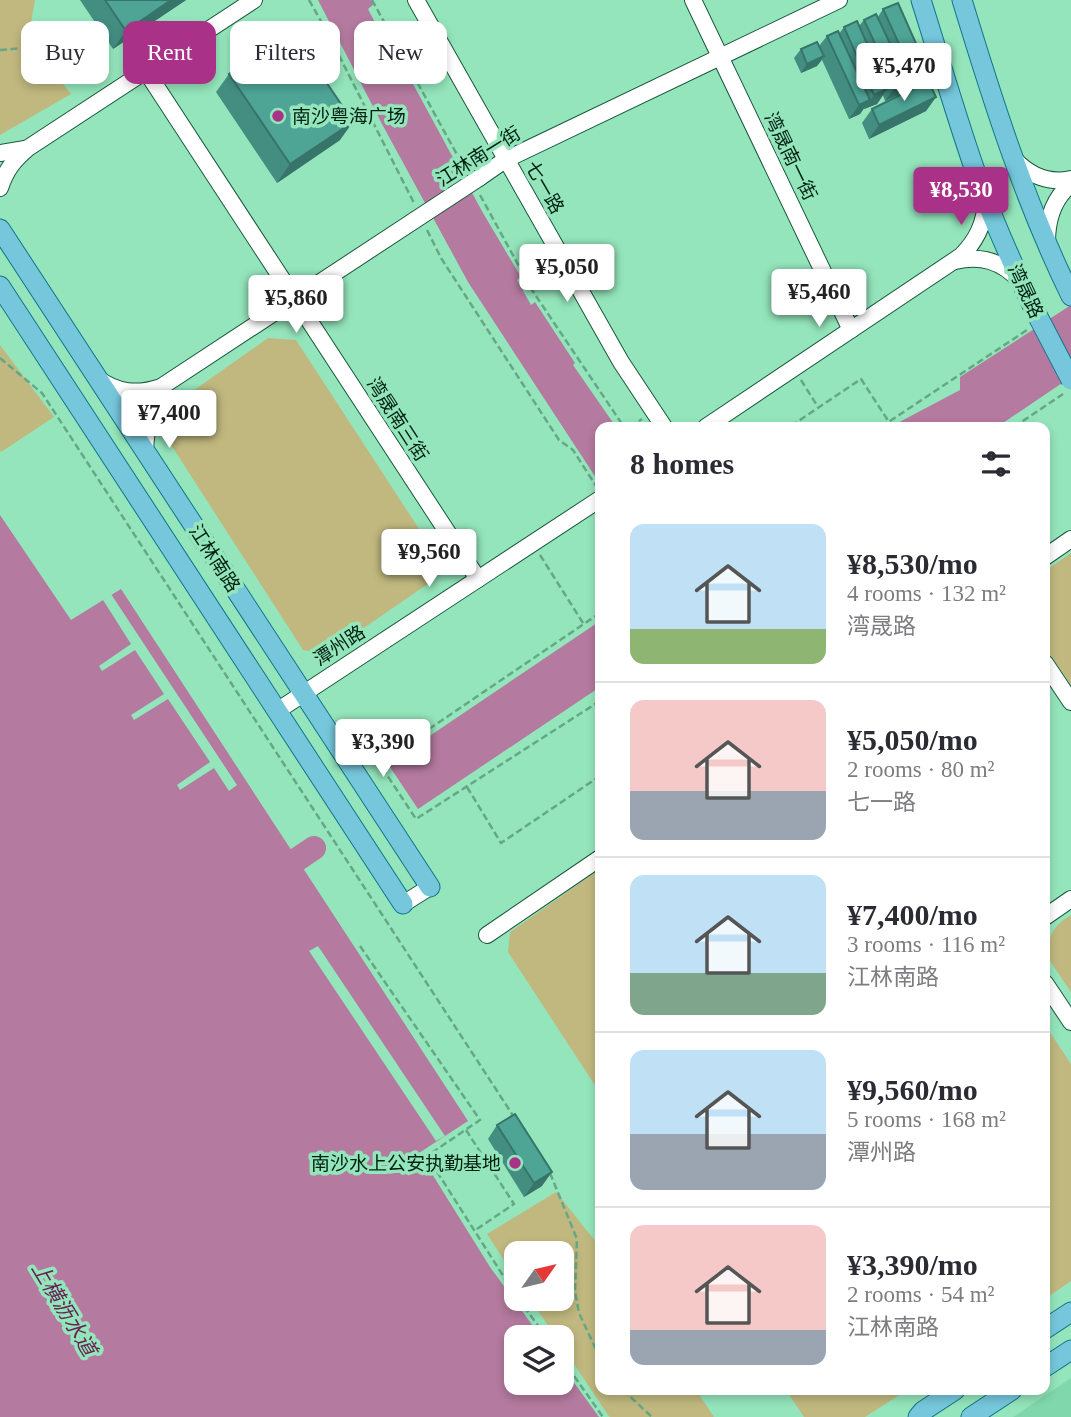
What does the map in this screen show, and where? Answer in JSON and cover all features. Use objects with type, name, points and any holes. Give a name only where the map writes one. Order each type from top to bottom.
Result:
[{"type":"main road","name":"湾晟路","points":[[922,0],[962,132],[986,200],[1035,315],[1071,380]]},
{"type":"main road","name":"湾晟路","points":[[962,0],[1012,156],[1068,290]]},
{"type":"main road","name":"江林南路","points":[[0,229],[430,887]]},
{"type":"main road","name":"江林南路","points":[[0,286],[403,904]]},
{"type":"main road","points":[[1050,1326],[1071,1312]]},
{"type":"main road","points":[[1050,1364],[1071,1350]]},
{"type":"main road","points":[[918,1417],[947,1395]]},
{"type":"main road","points":[[971,1417],[1004,1395]]},
{"type":"street","points":[[216,25],[254,0]]},
{"type":"street","name":"七一路","points":[[416,0],[621,362],[661,422]]},
{"type":"street","name":"湾晟南一街","points":[[693,0],[851,330]]},
{"type":"street","name":"江林南一街","points":[[161,387],[505,160],[839,0]]},
{"type":"street","points":[[0,188],[14,159],[126,84]]},
{"type":"street","name":"湾晟南三街","points":[[154,84],[478,579]]},
{"type":"street","points":[[0,153],[28,148]]},
{"type":"street","points":[[1012,156],[1022,168],[1036,176],[1071,181]]},
{"type":"street","points":[[1047,244],[1051,212],[1071,181]]},
{"type":"street","points":[[714,422],[953,262],[969,248],[980,231],[986,200]]},
{"type":"street","points":[[953,262],[968,258],[984,259],[1012,272],[1022,284]]},
{"type":"street","points":[[97,377],[112,387],[130,392],[161,387]]},
{"type":"street","points":[[145,451],[150,412],[161,387]]},
{"type":"street","name":"潭州路","points":[[277,711],[595,502]]},
{"type":"street","points":[[1050,554],[1071,539]]},
{"type":"street","points":[[1050,670],[1071,702]]},
{"type":"street","points":[[487,935],[595,861]]},
{"type":"street","points":[[403,904],[430,887]]},
{"type":"street","points":[[1050,914],[1071,899]]},
{"type":"street","points":[[1050,990],[1071,1022]]},
{"type":"path","points":[[309,0],[441,258],[559,440],[573,450],[595,484]]},
{"type":"path","points":[[373,0],[475,181],[532,290],[621,422]]},
{"type":"path","points":[[0,50],[21,48]]},
{"type":"path","points":[[796,422],[861,379],[889,422],[1035,315]]},
{"type":"path","points":[[0,358],[42,393],[519,1125]]},
{"type":"path","points":[[793,369],[819,407]]},
{"type":"path","points":[[1021,422],[1071,388]]},
{"type":"path","points":[[533,543],[583,624]]},
{"type":"path","points":[[595,617],[379,763],[416,819],[595,704]]},
{"type":"path","points":[[467,786],[501,843],[595,779]]},
{"type":"path","points":[[360,946],[480,1120],[427,1156],[504,1277]]},
{"type":"path","points":[[466,1130],[514,1205],[474,1231]]},
{"type":"path","points":[[549,1171],[577,1239],[575,1291],[579,1313],[595,1347]]},
{"type":"path","points":[[574,1376],[604,1417]]},
{"type":"path","points":[[628,1395],[652,1417]]},
{"type":"shaded area","points":[[0,0],[35,0],[31,21],[21,21],[21,84],[63,84],[71,94],[0,135]]},
{"type":"shaded area","points":[[268,338],[296,340],[438,558],[435,579],[326,654],[303,650],[164,434],[166,410]]},
{"type":"shaded area","points":[[0,345],[54,417],[1,452],[0,450]]},
{"type":"shaded area","points":[[1071,553],[1071,685],[1050,654],[1050,568]]},
{"type":"shaded area","points":[[595,872],[595,1085],[508,952],[510,932]]},
{"type":"shaded area","points":[[1071,915],[1071,992],[1050,961],[1050,940],[1060,923]]},
{"type":"shaded area","points":[[1050,1032],[1071,1064],[1071,1281],[1050,1296]]},
{"type":"shaded area","points":[[556,1192],[595,1241],[595,1395],[699,1395],[714,1417],[610,1417],[608,1415],[574,1364],[574,1325],[548,1325],[538,1311],[574,1311],[574,1241],[504,1241],[504,1260],[487,1234]]},
{"type":"shaded area","points":[[1071,1378],[1071,1417],[1013,1417],[1046,1395],[1050,1395],[1050,1392]]},
{"type":"shaded area","points":[[789,1395],[899,1395],[865,1417],[804,1417]]},
{"type":"water","points":[[318,0],[372,0],[374,4],[368,9],[374,21],[354,21],[354,70],[340,43],[340,21],[329,21]]},
{"type":"water","points":[[361,84],[413,84],[521,277],[517,280],[531,305],[535,302],[575,363],[573,365],[613,422],[595,422],[595,476],[468,282]]},
{"type":"water","points":[[1071,305],[1071,377],[1004,422],[899,422],[960,390],[960,377]]},
{"type":"water","name":"上横沥水道","points":[[0,515],[71,620],[121,589],[468,1121],[419,1153],[504,1286],[504,1311],[522,1311],[532,1325],[504,1325],[504,1395],[574,1395],[574,1383],[599,1417],[0,1417]]},
{"type":"water","points":[[595,624],[595,690],[418,809],[388,764]]},
{"type":"pier","points":[[111,594],[237,785],[229,791],[214,768],[180,790],[177,785],[210,762],[168,699],[134,720],[131,715],[164,694],[135,650],[102,671],[99,666],[131,644],[103,600]]},
{"type":"pier","points":[[318,946],[445,1136],[436,1141],[309,951]]},
{"type":"building","points":[[105,0],[171,0],[141,21],[123,21],[123,27]]},
{"type":"building","points":[[898,3],[918,48],[904,55],[883,9]]},
{"type":"building","points":[[876,14],[908,81],[895,87],[864,20]]},
{"type":"building","points":[[857,21],[887,89],[874,95],[844,27]]},
{"type":"building","points":[[838,31],[870,100],[859,105],[827,36]]},
{"type":"building","points":[[817,42],[824,56],[807,64],[801,49]]},
{"type":"building","points":[[928,81],[936,97],[879,125],[872,109]]},
{"type":"building","points":[[236,84],[328,84],[353,122],[290,164]]},
{"type":"building","points":[[515,1114],[552,1172],[534,1183],[497,1125]]},
{"type":"waterway","points":[[271,877],[314,848]]},
{"type":"place","name":"南沙粤海广场","points":[[278,116]]},
{"type":"place","name":"南沙水上公安执勤基地","points":[[515,1163]]}]
